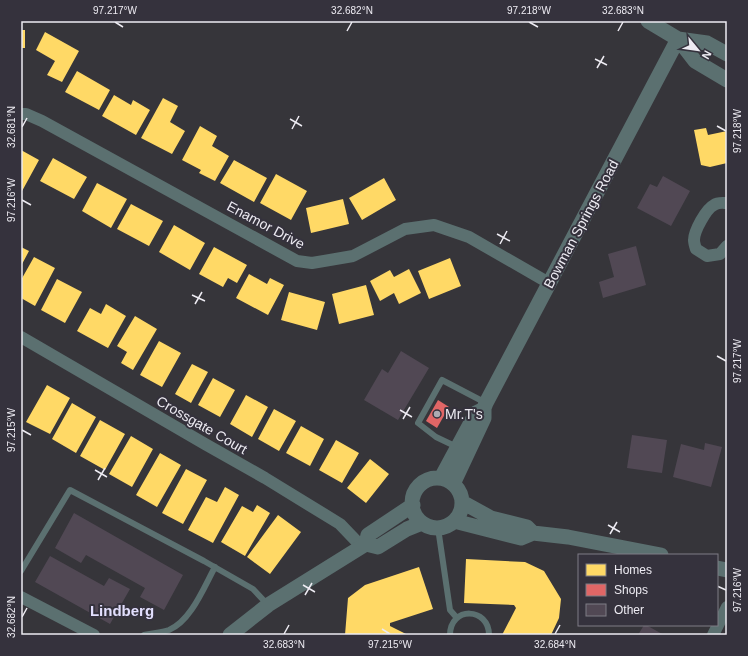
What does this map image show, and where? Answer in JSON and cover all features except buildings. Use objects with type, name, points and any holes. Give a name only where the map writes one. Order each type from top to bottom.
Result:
[{"type":"street","points":[[648,21],[678,39],[695,61],[727,80]]},
{"type":"street","points":[[678,39],[707,43],[727,54]]},
{"type":"street","name":"Bowman Springs Road","points":[[447,481],[484,418],[485,406],[678,39]]},
{"type":"street","name":"Enamor Drive","points":[[21,114],[26,114],[42,121],[297,261],[312,263],[353,256],[405,229],[434,225],[469,237],[549,283]]},
{"type":"street","points":[[727,203],[722,202],[715,204],[706,213],[697,230],[694,240],[696,249],[707,256],[720,254],[727,246]]},
{"type":"street","name":"Crossgate Court","points":[[21,337],[265,478],[340,524],[364,546]]},
{"type":"street","name":"Bowman Springs Road","points":[[447,481],[457,447],[476,413],[485,406]]},
{"type":"street","points":[[432,478],[447,481],[460,493],[462,502],[461,510],[457,518],[444,527],[438,528],[422,523],[416,517],[413,505],[414,494],[418,487],[424,481],[432,478]]},
{"type":"street","points":[[462,502],[490,518],[527,527],[533,533]]},
{"type":"street","points":[[364,546],[368,535],[413,505]]},
{"type":"street","points":[[454,521],[521,538],[533,533],[568,537],[656,554]]},
{"type":"street","points":[[230,635],[268,605],[364,546],[378,547],[407,529],[422,523]]},
{"type":"street","points":[[21,597],[94,635]]},
{"type":"street","points":[[718,625],[727,607]]},
{"type":"street","points":[[713,635],[718,626]]},
{"type":"lane","points":[[457,447],[436,437],[418,423],[442,380],[485,406]]},
{"type":"lane","points":[[21,571],[70,490],[215,567],[253,589],[268,605]]},
{"type":"lane","points":[[438,528],[450,610],[457,618]]},
{"type":"lane","points":[[144,635],[168,631],[185,619],[215,567]]},
{"type":"lane","points":[[450,635],[450,629],[457,618],[468,613],[475,614],[480,617],[488,627],[489,635]]},
{"type":"place","name":"Mr.T's","points":[[437,414]]},
{"type":"district","name":"Lindberg","points":[[122,610]]}]
